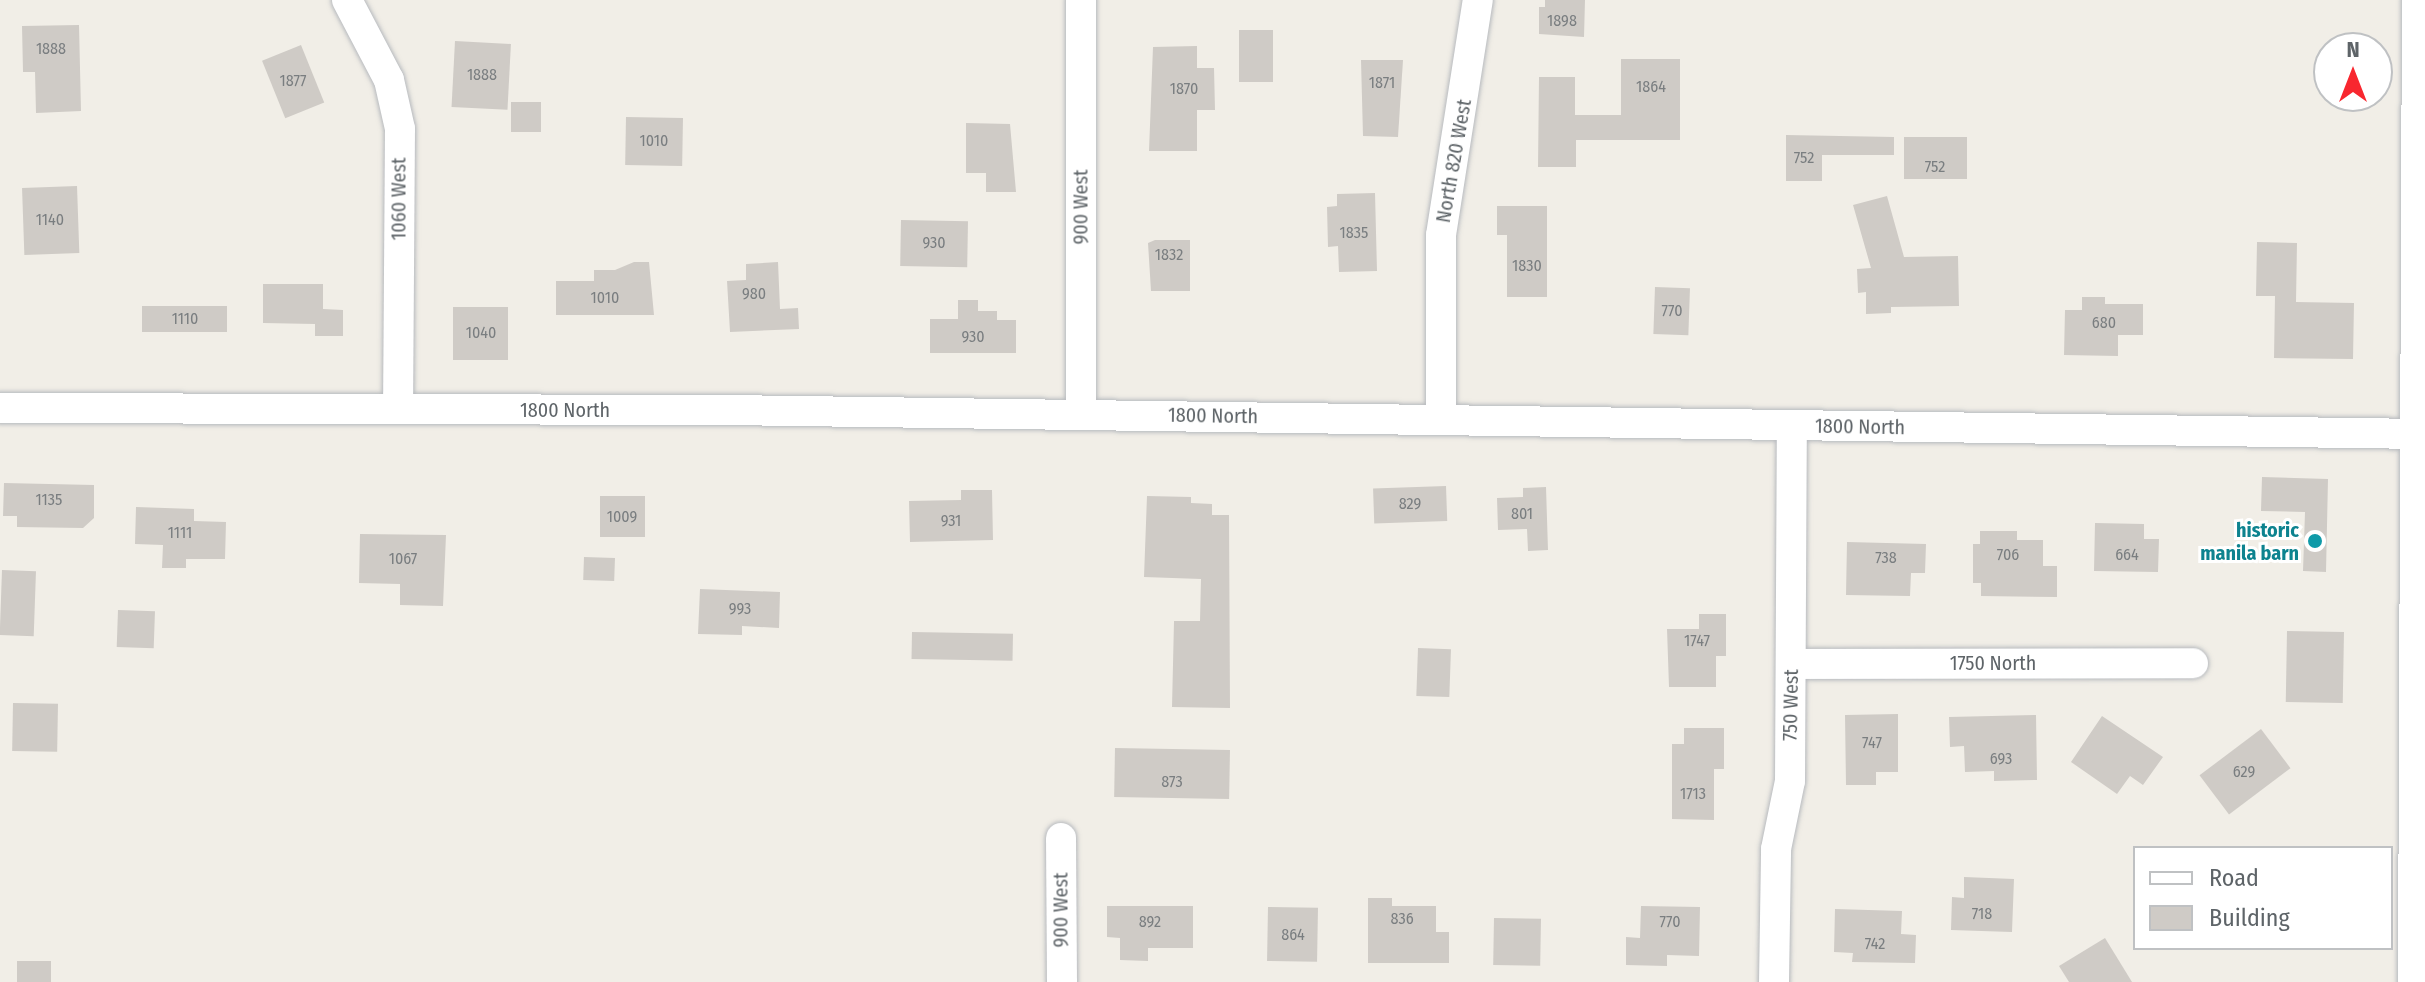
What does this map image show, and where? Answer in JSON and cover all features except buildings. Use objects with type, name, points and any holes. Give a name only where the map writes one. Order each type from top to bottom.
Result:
[{"type":"street","name":"1060 West","points":[[347,0],[389,80],[400,129],[398,409]]},
{"type":"street","name":"900 West","points":[[1081,0],[1081,415]]},
{"type":"street","name":"North 820 West","points":[[1441,418],[1441,235],[1478,0]]},
{"type":"street","points":[[2413,982],[2419,874],[2417,0]]},
{"type":"street","name":"1800 North","points":[[0,408],[1441,418],[2419,434]]},
{"type":"street","name":"750 West","points":[[1774,982],[1776,849],[1790,781],[1792,426]]},
{"type":"street","name":"1750 North","points":[[1792,664],[2193,663]]},
{"type":"street","name":"900 West","points":[[1061,838],[1062,982]]},
{"type":"place","name":"historic manila barn","points":[[2315,541]]}]
